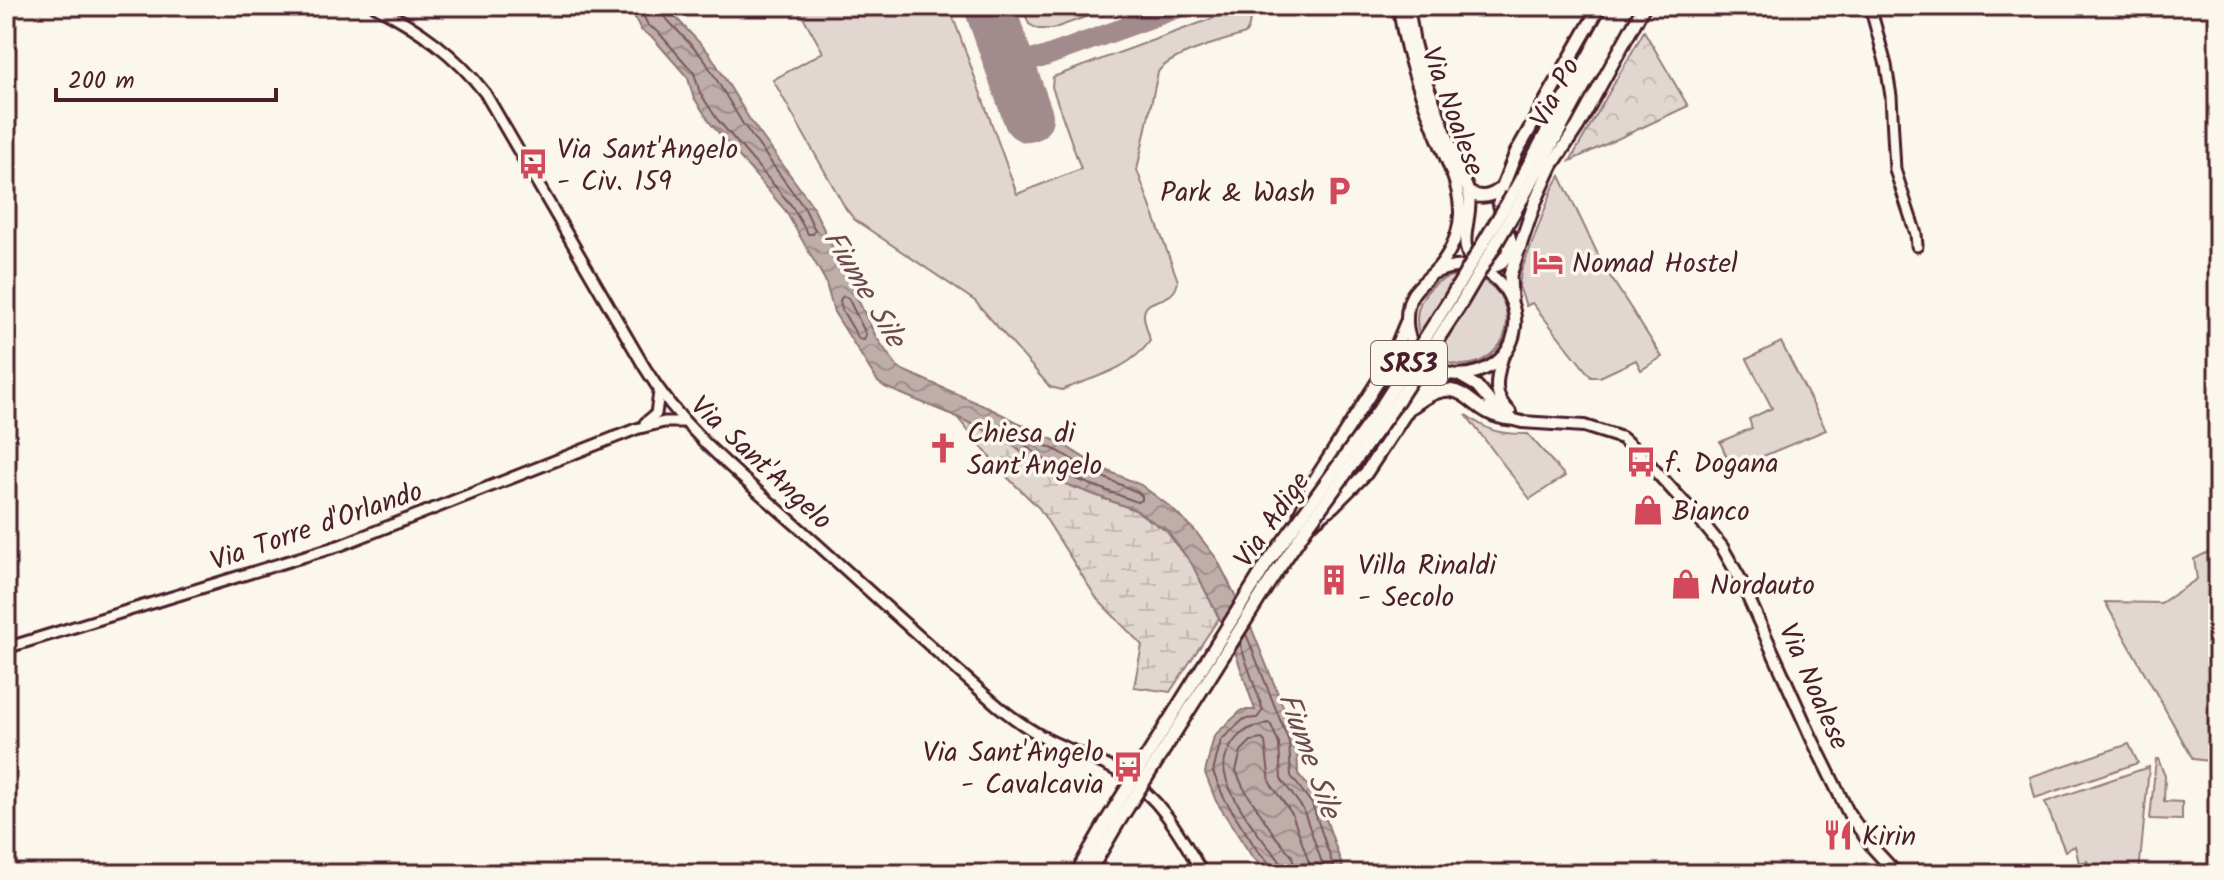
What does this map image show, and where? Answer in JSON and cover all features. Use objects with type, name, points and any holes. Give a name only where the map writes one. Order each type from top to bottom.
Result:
[{"type":"highway","points":[[1479,269],[1500,264],[1507,255],[1511,243],[1499,203],[1512,194],[1516,153],[1600,6]]},
{"type":"highway","name":"Via Po","points":[[1512,194],[1616,6]]},
{"type":"highway","name":"Via Po","points":[[1512,194],[1628,6]]},
{"type":"highway","points":[[1511,300],[1510,275],[1535,202],[1552,165],[1578,126],[1644,6]]},
{"type":"highway","points":[[1469,193],[1485,197],[1512,194]]},
{"type":"highway","name":"Via Adige","points":[[1076,874],[1301,526],[1399,398],[1460,305],[1512,194]]},
{"type":"highway","points":[[1301,526],[1315,480],[1389,364],[1406,323]]},
{"type":"highway","points":[[1301,526],[1333,506],[1366,473],[1422,388],[1454,374]]},
{"type":"highway","points":[[1410,409],[1429,395],[1445,390],[1467,396],[1497,418],[1511,419]]},
{"type":"highway","name":"Via Adige","points":[[1088,874],[1111,824]]},
{"type":"main road","name":"Via Noalese","points":[[1399,6],[1408,60],[1459,196],[1460,216],[1450,250],[1434,273],[1415,288],[1406,323]]},
{"type":"main road","name":"Via Noalese","points":[[1408,6],[1420,66],[1469,193],[1471,209],[1464,247],[1479,269]]},
{"type":"main road","points":[[1434,273],[1454,266],[1479,269],[1500,282],[1511,300],[1514,331],[1496,378],[1498,397],[1510,413],[1527,418],[1595,423],[1609,428],[1622,438]]},
{"type":"main road","points":[[1406,323],[1415,350],[1424,361],[1477,386],[1498,411],[1511,419]]},
{"type":"main road","points":[[1454,374],[1482,370],[1502,356]]},
{"type":"main road","name":"Via Noalese","points":[[1511,419],[1584,426],[1622,438],[1693,512],[1727,555],[1840,798],[1867,841],[1897,874]]},
{"type":"street","name":"Via Sant'Angelo","points":[[375,6],[440,46],[485,93],[659,391],[685,422],[1004,711],[1044,738],[1114,769],[1149,795],[1170,818],[1203,874]]},
{"type":"street","points":[[1870,6],[1891,96],[1895,170],[1917,246]]},
{"type":"street","points":[[659,391],[659,419]]},
{"type":"street","points":[[659,419],[672,408]]},
{"type":"street","name":"Via Torre d'Orlando","points":[[6,648],[341,545],[659,419],[685,422]]},
{"type":"green space","points":[[797,6],[949,6],[1017,194],[1081,169],[1052,87],[1053,77],[1246,6],[1250,20],[1245,34],[1185,54],[1164,65],[1158,72],[1137,170],[1178,281],[1171,294],[1145,309],[1150,341],[1142,351],[1121,366],[1098,376],[1062,390],[1050,387],[975,301],[855,220],[773,80],[823,52]]},
{"type":"green space","points":[[1022,6],[1116,6],[1052,29],[1038,29],[1029,24]]},
{"type":"green space","points":[[1644,31],[1688,106],[1570,161]]},
{"type":"green space","points":[[1560,176],[1603,265],[1662,357],[1641,370],[1636,360],[1600,377],[1591,377],[1532,303],[1526,306],[1519,286],[1521,272]]},
{"type":"green space","points":[[1453,275],[1471,275],[1487,282],[1500,295],[1507,311],[1507,329],[1500,345],[1487,358],[1471,365],[1453,365],[1437,358],[1424,345],[1417,329],[1417,311],[1424,295],[1437,282]]},
{"type":"green space","points":[[1781,342],[1826,430],[1732,469],[1720,442],[1752,428],[1749,419],[1772,408],[1747,359]]},
{"type":"green space","points":[[1466,415],[1495,431],[1528,434],[1565,476],[1530,499]]},
{"type":"green space","points":[[957,417],[1006,440],[1058,481],[1135,510],[1166,531],[1192,564],[1219,618],[1170,692],[1134,687],[1142,645],[1097,599],[1039,508],[1004,474]]},
{"type":"green space","points":[[2218,547],[2218,762],[2193,759],[2105,602],[2161,603],[2197,579],[2194,559]]},
{"type":"green space","points":[[2129,744],[2138,763],[2035,798],[2030,777]]},
{"type":"green space","points":[[2156,759],[2165,776],[2164,801],[2182,802],[2182,820],[2150,819]]},
{"type":"green space","points":[[2149,767],[2139,874],[2091,874],[2087,861],[2079,863],[2075,846],[2065,851],[2045,802]]},
{"type":"water","points":[[629,6],[665,6],[710,54],[750,120],[812,205],[876,337],[898,368],[993,410],[1064,445],[1099,467],[1141,485],[1195,531],[1217,559],[1251,627],[1297,741],[1298,774],[1319,799],[1345,874],[1269,874],[1251,855],[1216,801],[1205,773],[1214,736],[1242,710],[1255,710],[1235,652],[1219,618],[1192,564],[1167,531],[1135,510],[1058,481],[1006,440],[878,382],[834,312],[825,280],[785,210],[711,124],[693,96],[688,78],[653,38],[641,30]]},
{"type":"taxiway","points":[[997,29],[1004,44],[1013,53],[1025,58],[1041,58],[1184,6]]},
{"type":"runway","points":[[989,6],[1028,117]]},
{"type":"place","name":"Via Sant'Angelo - Civ. 159","points":[[533,164]]},
{"type":"place","name":"Park & Wash","points":[[1339,191]]},
{"type":"place","name":"Nomad Hostel","points":[[1548,262]]},
{"type":"place","name":"Chiesa di Sant'Angelo","points":[[943,448]]},
{"type":"place","name":"f. Dogana","points":[[1641,462]]},
{"type":"place","name":"Bianco","points":[[1648,510]]},
{"type":"place","name":"Villa Rinaldi - Secolo","points":[[1334,580]]},
{"type":"place","name":"Nordauto","points":[[1686,584]]},
{"type":"place","name":"Via Sant'Angelo - Cavalcavia","points":[[1128,767]]},
{"type":"place","name":"Kirin","points":[[1838,835]]},
{"type":"water label","name":"Fiume Sile","points":[[865,288]]},
{"type":"water label","name":"Fiume Sile","points":[[1310,755]]}]
